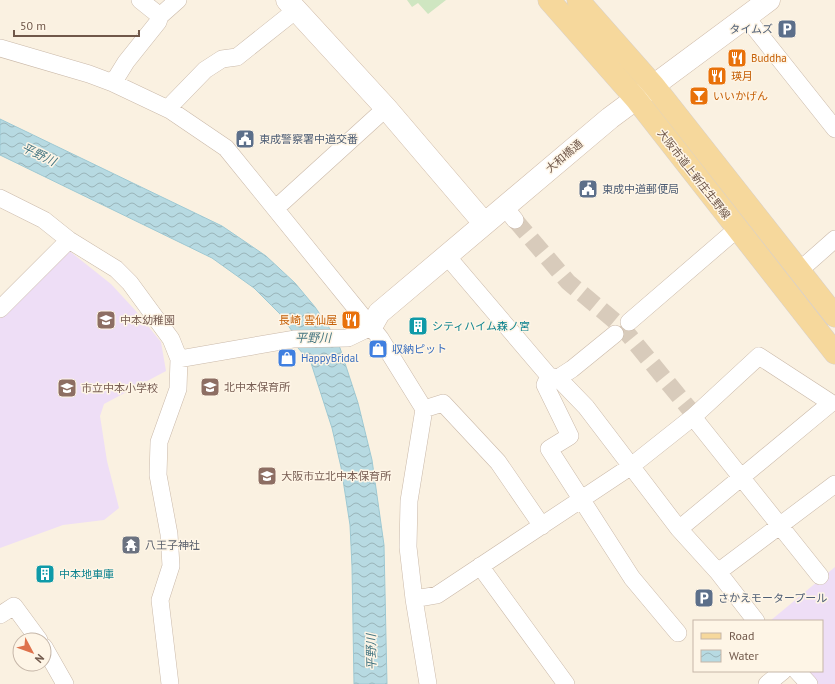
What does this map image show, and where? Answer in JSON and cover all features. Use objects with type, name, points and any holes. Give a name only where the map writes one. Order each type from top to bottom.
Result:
[{"type":"main road","name":"大阪市道上新庄生野線","points":[[549,0],[636,99],[835,353]]},
{"type":"main road","name":"大阪市道上新庄生野線","points":[[578,0],[654,86],[835,316]]},
{"type":"street","points":[[140,0],[160,16]]},
{"type":"street","points":[[113,83],[126,62],[158,22],[160,16],[178,0]]},
{"type":"street","name":"大和橋通","points":[[371,326],[379,313],[484,223],[509,213],[610,118],[769,0]]},
{"type":"street","points":[[170,110],[173,104],[205,70],[222,59],[237,57],[292,5],[386,108],[484,223]]},
{"type":"street","points":[[746,17],[835,129]]},
{"type":"street","points":[[0,48],[89,74],[113,83],[170,110],[226,148],[371,326],[404,375],[424,409],[409,501],[408,547],[414,599],[428,684]]},
{"type":"street","points":[[276,208],[386,108]]},
{"type":"street","points":[[0,198],[44,220],[69,240],[116,269],[130,283],[171,339],[179,358],[178,389],[159,442],[158,462],[158,475],[169,534],[171,566],[160,600],[170,684]]},
{"type":"street","points":[[629,322],[737,229]]},
{"type":"street","points":[[800,270],[835,239]]},
{"type":"street","points":[[0,309],[69,240]]},
{"type":"street","points":[[446,255],[553,377],[586,407],[630,467],[679,529],[718,572],[755,620]]},
{"type":"street","points":[[179,358],[294,339],[348,338],[371,326]]},
{"type":"street","points":[[615,334],[572,369],[553,377],[545,385],[570,436],[549,449],[632,578],[678,633]]},
{"type":"street","points":[[414,599],[437,595],[630,467],[693,417],[759,356],[830,403],[679,529]]},
{"type":"street","points":[[424,409],[443,403],[494,457],[542,526]]},
{"type":"street","points":[[693,417],[820,576]]},
{"type":"street","points":[[718,572],[835,484]]},
{"type":"street","points":[[480,566],[566,684]]},
{"type":"street","points":[[0,615],[14,606],[33,632]]},
{"type":"street","points":[[52,661],[65,684]]},
{"type":"street","points":[[767,684],[783,672]]},
{"type":"street","points":[[798,672],[809,684]]},
{"type":"shaded area","name":"市立中本小学校","points":[[67,249],[111,284],[135,310],[161,342],[166,371],[104,404],[100,416],[107,461],[119,508],[104,520],[63,525],[0,548],[0,315]]},
{"type":"shaded area","points":[[835,567],[835,684],[818,684],[809,672],[823,672],[823,620],[771,620]]},
{"type":"green space","points":[[407,0],[446,0],[428,14],[418,3],[412,7]]},
{"type":"water","name":"平野川","points":[[0,119],[222,226],[266,256],[295,283],[315,307],[330,329],[340,348],[358,403],[372,460],[384,545],[387,684],[354,684],[350,525],[341,467],[332,428],[311,363],[298,348],[292,331],[280,314],[254,288],[212,258],[0,155]]},
{"type":"tunnel","points":[[515,220],[568,282],[622,327],[691,411],[693,417]]},
{"type":"place","name":"タイムズ","points":[[787,29]]},
{"type":"place","name":"Buddha","points":[[737,58]]},
{"type":"place","name":"瑛月","points":[[717,76]]},
{"type":"place","name":"いいかげん","points":[[699,96]]},
{"type":"place","name":"東成警察署中道交番","points":[[245,139]]},
{"type":"place","name":"東成中道郵便局","points":[[588,189]]},
{"type":"place","name":"中本幼稚園","points":[[106,320]]},
{"type":"place","name":"長崎 雲仙屋","points":[[351,320]]},
{"type":"place","name":"シティハイム森ノ宮","points":[[418,326]]},
{"type":"place","name":"収納ピット","points":[[378,349]]},
{"type":"place","name":"HappyBridal","points":[[287,358]]},
{"type":"place","name":"北中本保育所","points":[[210,387]]},
{"type":"place","name":"市立中本小学校","points":[[67,388]]},
{"type":"place","name":"大阪市立北中本保育所","points":[[267,476]]},
{"type":"place","name":"八王子神社","points":[[131,545]]},
{"type":"place","name":"中本地車庫","points":[[45,574]]},
{"type":"place","name":"さかえモータープール","points":[[704,598]]}]
